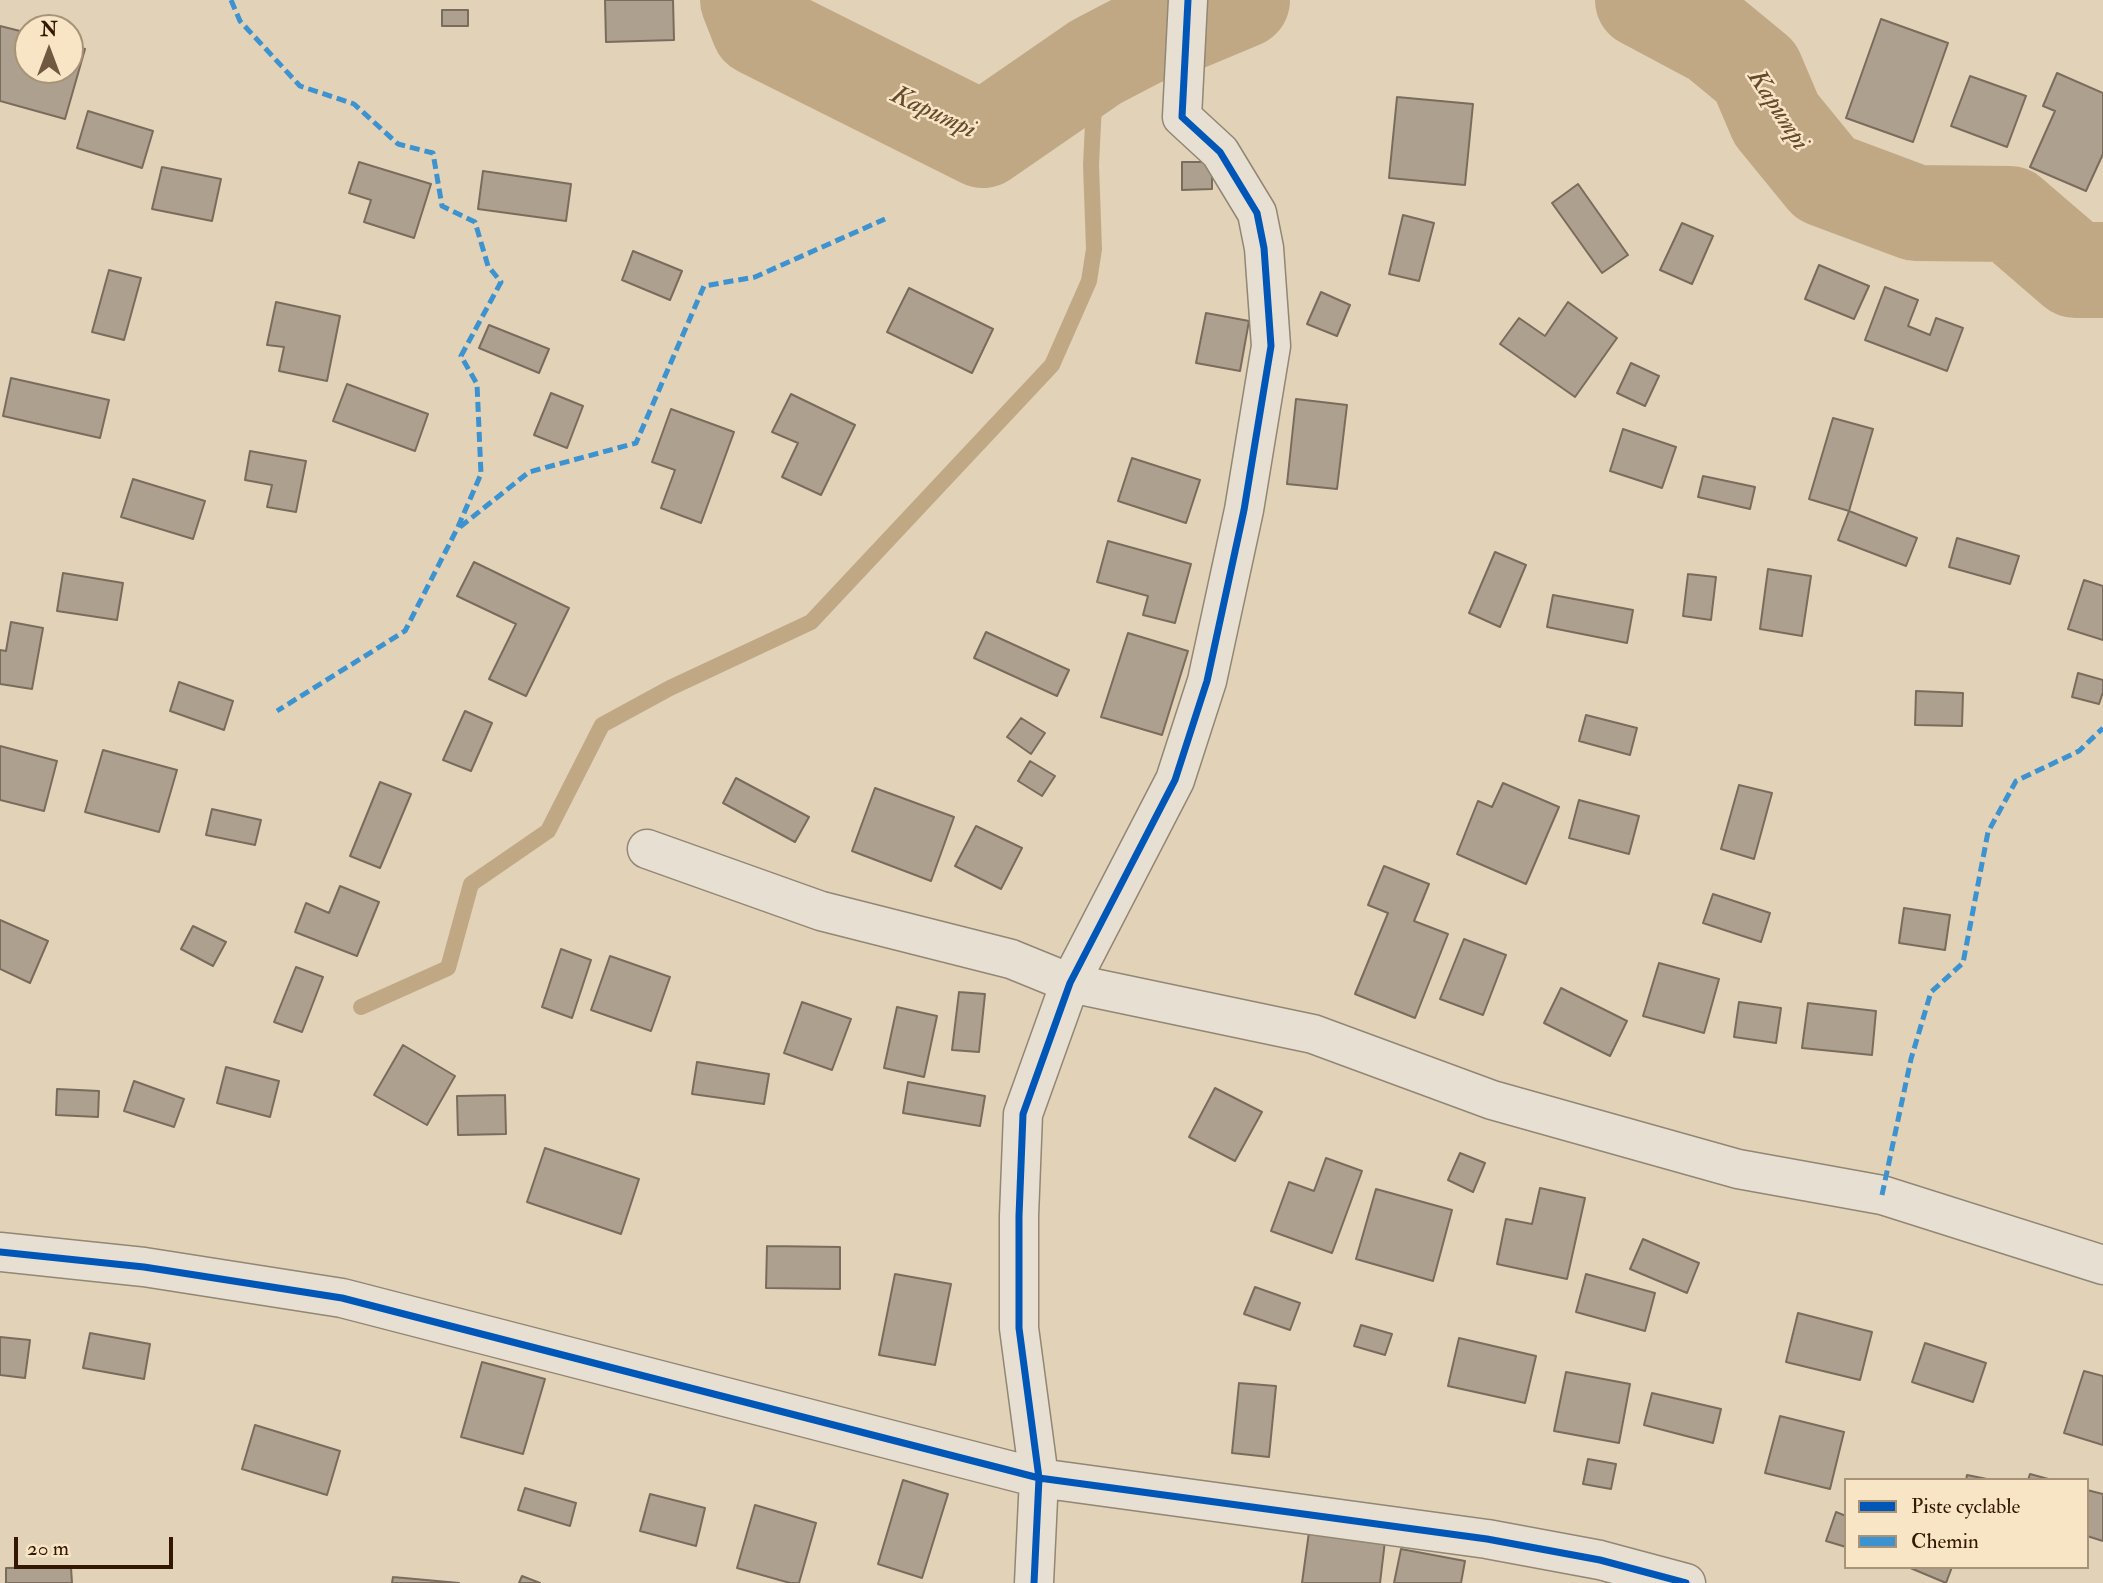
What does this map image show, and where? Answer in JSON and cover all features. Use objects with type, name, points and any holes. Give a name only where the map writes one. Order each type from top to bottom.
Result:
[{"type":"street","points":[[1034,1583],[1039,1478],[1019,1328],[1023,1114],[1070,983],[1175,780],[1207,681],[1244,510],[1271,346],[1264,248],[1257,213],[1220,152],[1182,117],[1188,0]]},
{"type":"street","points":[[647,849],[821,911],[1011,959],[1070,983],[1313,1034],[1492,1100],[1738,1169],[1882,1195],[2103,1265]]},
{"type":"street","points":[[0,1252],[144,1267],[342,1298],[1039,1478],[1487,1539],[1600,1560],[1686,1583]]},
{"type":"building","points":[[605,0],[673,0],[674,40],[606,42]]},
{"type":"building","points":[[442,10],[468,10],[468,26],[442,26]]},
{"type":"building","points":[[1881,19],[1948,43],[1913,142],[1846,118]]},
{"type":"building","points":[[0,26],[14,30],[14,84],[75,84],[65,119],[0,101]]},
{"type":"building","points":[[2057,73],[2103,93],[2103,154],[2086,191],[2030,167],[2055,111],[2043,106]]},
{"type":"building","points":[[1970,76],[2026,96],[2007,147],[1951,126]]},
{"type":"building","points":[[1397,97],[1473,104],[1465,185],[1389,178]]},
{"type":"building","points":[[88,111],[153,131],[142,168],[77,148]]},
{"type":"building","points":[[359,162],[431,184],[414,238],[364,222],[371,200],[349,193]]},
{"type":"building","points":[[1182,162],[1212,162],[1212,189],[1182,190]]},
{"type":"building","points":[[162,167],[221,179],[212,221],[152,209]]},
{"type":"building","points":[[483,171],[571,184],[566,221],[478,209]]},
{"type":"building","points":[[1578,184],[1628,255],[1602,273],[1552,203]]},
{"type":"building","points":[[1403,215],[1434,223],[1419,281],[1389,274]]},
{"type":"building","points":[[1682,223],[1713,236],[1692,284],[1660,270]]},
{"type":"building","points":[[633,251],[682,271],[670,300],[622,280]]},
{"type":"building","points":[[1819,265],[1869,286],[1854,319],[1805,299]]},
{"type":"building","points":[[109,270],[141,278],[124,340],[92,332]]},
{"type":"building","points":[[1885,287],[1918,300],[1908,326],[1930,335],[1936,318],[1963,328],[1947,371],[1865,340]]},
{"type":"building","points":[[909,288],[993,329],[972,373],[887,332]]},
{"type":"building","points":[[1321,292],[1350,305],[1337,336],[1307,324]]},
{"type":"building","points":[[276,302],[340,316],[327,381],[279,371],[284,347],[267,345]]},
{"type":"building","points":[[1568,302],[1617,338],[1575,397],[1500,344],[1519,318],[1545,336]]},
{"type":"building","points":[[1206,313],[1249,321],[1240,371],[1196,363]]},
{"type":"building","points":[[489,325],[549,349],[539,373],[479,348]]},
{"type":"building","points":[[1631,363],[1659,376],[1645,406],[1617,393]]},
{"type":"building","points":[[11,378],[109,400],[100,438],[3,416]]},
{"type":"building","points":[[347,384],[428,414],[415,451],[333,421]]},
{"type":"building","points":[[551,393],[583,406],[567,448],[534,435]]},
{"type":"building","points":[[791,394],[855,425],[821,495],[782,477],[798,443],[772,432]]},
{"type":"building","points":[[1296,399],[1347,405],[1337,489],[1287,484]]},
{"type":"building","points":[[671,409],[734,432],[701,523],[661,508],[675,470],[652,462]]},
{"type":"building","points":[[1833,418],[1873,429],[1849,511],[1809,499]]},
{"type":"building","points":[[1623,429],[1676,447],[1662,488],[1610,471]]},
{"type":"building","points":[[250,451],[306,461],[296,512],[267,507],[272,485],[245,480]]},
{"type":"building","points":[[1132,458],[1200,480],[1186,523],[1118,501]]},
{"type":"building","points":[[1703,476],[1755,487],[1750,509],[1698,497]]},
{"type":"building","points":[[133,479],[205,501],[193,539],[121,517]]},
{"type":"building","points":[[1849,511],[1917,538],[1906,566],[1838,540]]},
{"type":"building","points":[[1957,538],[2019,556],[2010,584],[1949,567]]},
{"type":"building","points":[[1108,541],[1191,564],[1175,623],[1143,615],[1148,596],[1097,582]]},
{"type":"building","points":[[1495,552],[1526,565],[1500,627],[1469,613]]},
{"type":"building","points":[[474,562],[569,608],[526,696],[489,679],[516,624],[457,596]]},
{"type":"building","points":[[1768,569],[1811,576],[1802,636],[1760,629]]},
{"type":"building","points":[[63,573],[123,583],[117,620],[57,611]]},
{"type":"building","points":[[1688,574],[1716,577],[1711,620],[1683,616]]},
{"type":"building","points":[[2084,580],[2103,586],[2103,640],[2068,629]]},
{"type":"building","points":[[1553,595],[1633,610],[1627,643],[1547,627]]},
{"type":"building","points":[[11,622],[43,628],[32,689],[0,684],[0,650],[6,651]]},
{"type":"building","points":[[986,632],[1069,670],[1057,696],[974,658]]},
{"type":"building","points":[[1128,633],[1188,651],[1162,735],[1101,717]]},
{"type":"building","points":[[2078,673],[2103,680],[2099,704],[2072,697]]},
{"type":"building","points":[[179,682],[233,701],[224,730],[170,711]]},
{"type":"building","points":[[1916,691],[1963,693],[1962,726],[1915,725]]},
{"type":"building","points":[[465,711],[492,723],[471,771],[443,760]]},
{"type":"building","points":[[1586,715],[1637,728],[1630,755],[1579,741]]},
{"type":"building","points":[[1021,718],[1045,733],[1031,754],[1007,737]]},
{"type":"building","points":[[0,746],[57,761],[44,811],[0,800]]},
{"type":"building","points":[[103,750],[177,770],[159,832],[85,812]]},
{"type":"building","points":[[1030,761],[1055,776],[1042,796],[1018,781]]},
{"type":"building","points":[[736,778],[809,817],[795,842],[723,803]]},
{"type":"building","points":[[380,782],[411,794],[380,868],[350,856]]},
{"type":"building","points":[[1503,783],[1559,807],[1526,884],[1457,854],[1478,801],[1492,807]]},
{"type":"building","points":[[1739,785],[1772,793],[1754,859],[1721,849]]},
{"type":"building","points":[[875,788],[954,817],[931,881],[852,851]]},
{"type":"building","points":[[1579,800],[1639,816],[1629,854],[1569,838]]},
{"type":"building","points":[[212,809],[261,820],[255,845],[206,835]]},
{"type":"building","points":[[976,826],[1022,848],[1001,889],[955,866]]},
{"type":"building","points":[[1384,866],[1429,884],[1414,921],[1448,934],[1415,1018],[1355,994],[1388,913],[1368,905]]},
{"type":"building","points":[[340,886],[379,902],[357,956],[295,932],[306,903],[329,913]]},
{"type":"building","points":[[1713,894],[1770,913],[1761,942],[1703,923]]},
{"type":"building","points":[[1904,908],[1950,915],[1945,950],[1899,943]]},
{"type":"building","points":[[0,920],[48,941],[30,983],[0,969]]},
{"type":"building","points":[[193,926],[226,942],[213,966],[181,949]]},
{"type":"building","points":[[1464,939],[1506,955],[1483,1015],[1440,999]]},
{"type":"building","points":[[561,949],[591,960],[572,1018],[542,1007]]},
{"type":"building","points":[[610,956],[670,977],[651,1031],[591,1010]]},
{"type":"building","points":[[1659,963],[1719,979],[1704,1033],[1643,1016]]},
{"type":"building","points":[[296,967],[323,977],[302,1032],[274,1022]]},
{"type":"building","points":[[1561,988],[1627,1021],[1610,1056],[1544,1023]]},
{"type":"building","points":[[959,992],[985,994],[979,1052],[952,1050]]},
{"type":"building","points":[[802,1002],[851,1019],[832,1070],[784,1053]]},
{"type":"building","points":[[1739,1002],[1781,1008],[1776,1043],[1734,1037]]},
{"type":"building","points":[[1808,1003],[1876,1011],[1872,1055],[1802,1048]]},
{"type":"building","points":[[897,1007],[937,1016],[924,1077],[884,1068]]},
{"type":"building","points":[[403,1045],[455,1076],[427,1125],[374,1095]]},
{"type":"building","points":[[697,1062],[769,1074],[764,1104],[692,1094]]},
{"type":"building","points":[[226,1067],[279,1081],[270,1117],[217,1103]]},
{"type":"building","points":[[134,1081],[184,1099],[174,1127],[124,1111]]},
{"type":"building","points":[[908,1082],[985,1096],[980,1126],[903,1113]]},
{"type":"building","points":[[1215,1088],[1262,1112],[1235,1161],[1189,1137]]},
{"type":"building","points":[[57,1089],[99,1091],[98,1117],[56,1115]]},
{"type":"building","points":[[505,1095],[506,1134],[458,1135],[457,1096]]},
{"type":"building","points":[[545,1148],[639,1179],[621,1234],[527,1202]]},
{"type":"building","points":[[1460,1153],[1485,1163],[1473,1192],[1448,1180]]},
{"type":"building","points":[[1326,1158],[1362,1171],[1332,1253],[1271,1231],[1289,1182],[1314,1191]]},
{"type":"building","points":[[1540,1188],[1585,1198],[1567,1279],[1497,1264],[1506,1219],[1532,1224]]},
{"type":"building","points":[[1376,1189],[1452,1210],[1433,1281],[1356,1259]]},
{"type":"building","points":[[1643,1239],[1699,1263],[1687,1293],[1630,1269]]},
{"type":"building","points":[[767,1246],[840,1247],[840,1289],[766,1288]]},
{"type":"building","points":[[895,1274],[951,1284],[935,1365],[879,1355]]},
{"type":"building","points":[[1586,1274],[1655,1293],[1645,1331],[1576,1312]]},
{"type":"building","points":[[1255,1287],[1300,1303],[1290,1330],[1244,1314]]},
{"type":"building","points":[[1798,1313],[1872,1332],[1860,1380],[1786,1362]]},
{"type":"building","points":[[1361,1325],[1392,1334],[1385,1355],[1354,1346]]},
{"type":"building","points":[[90,1333],[150,1344],[144,1379],[83,1368]]},
{"type":"building","points":[[0,1337],[30,1340],[25,1378],[0,1375]]},
{"type":"building","points":[[1459,1338],[1536,1356],[1525,1403],[1448,1386]]},
{"type":"building","points":[[1925,1343],[1986,1363],[1973,1402],[1912,1382]]},
{"type":"building","points":[[482,1362],[545,1379],[523,1454],[461,1437]]},
{"type":"building","points":[[2084,1371],[2103,1376],[2103,1445],[2064,1433]]},
{"type":"building","points":[[1566,1372],[1630,1384],[1619,1443],[1554,1431]]},
{"type":"building","points":[[1239,1383],[1276,1386],[1269,1457],[1232,1453]]},
{"type":"building","points":[[1652,1393],[1721,1409],[1713,1443],[1644,1425]]},
{"type":"building","points":[[1780,1416],[1844,1432],[1830,1489],[1765,1473]]},
{"type":"building","points":[[255,1425],[340,1451],[327,1495],[242,1469]]},
{"type":"building","points":[[1588,1459],[1616,1464],[1611,1489],[1583,1484]]},
{"type":"building","points":[[2030,1474],[2045,1478],[2029,1478]]},
{"type":"building","points":[[903,1480],[948,1494],[922,1578],[878,1564]]},
{"type":"building","points":[[525,1488],[576,1503],[570,1526],[518,1510]]},
{"type":"building","points":[[2089,1490],[2103,1494],[2103,1541],[2089,1537]]},
{"type":"building","points":[[650,1494],[705,1508],[696,1546],[640,1531]]},
{"type":"building","points":[[755,1505],[816,1523],[799,1583],[790,1583],[737,1568]]},
{"type":"building","points":[[1836,1512],[1844,1515],[1844,1546],[1826,1541]]},
{"type":"building","points":[[1309,1532],[1385,1541],[1380,1583],[1302,1583]]},
{"type":"building","points":[[1401,1549],[1465,1561],[1461,1583],[1394,1583]]},
{"type":"building","points":[[71,1567],[72,1583],[6,1583],[6,1568]]},
{"type":"building","points":[[1913,1569],[1951,1569],[1946,1583]]},
{"type":"building","points":[[522,1576],[540,1583],[519,1583]]},
{"type":"building","points":[[393,1577],[459,1583],[392,1583]]},
{"type":"waterway","name":"Kapumpi","points":[[748,0],[759,28],[983,140],[1096,62],[1142,38],[1242,0]]},
{"type":"waterway","name":"Kapumpi","points":[[1643,0],[1716,39],[1756,72],[1776,119],[1825,179],[1916,213],[2010,214],[2075,270],[2103,270]]},
{"type":"waterway","points":[[361,1007],[448,968],[471,884],[548,831],[602,725],[670,688],[811,622],[1052,365],[1089,281],[1094,249],[1091,165],[1096,62]]},
{"type":"marked path","points":[[231,0],[240,21],[300,86],[354,104],[398,144],[433,153],[442,206],[475,222],[488,266],[501,282],[461,356],[477,384],[481,474],[457,529],[405,631],[277,711]]},
{"type":"marked path","points":[[460,527],[529,472],[636,443],[704,286],[755,277],[885,219]]},
{"type":"marked path","points":[[1882,1195],[1911,1059],[1931,992],[1963,963],[1988,832],[2016,781],[2079,751],[2103,728]]},
{"type":"cycle path","points":[[1034,1583],[1039,1478],[1019,1328],[1023,1114],[1070,983],[1175,780],[1207,681],[1244,510],[1271,346],[1264,248],[1257,213],[1220,152],[1182,117],[1188,0]]},
{"type":"cycle path","points":[[0,1252],[144,1267],[342,1298],[1039,1478],[1487,1539],[1600,1560],[1686,1583]]}]
